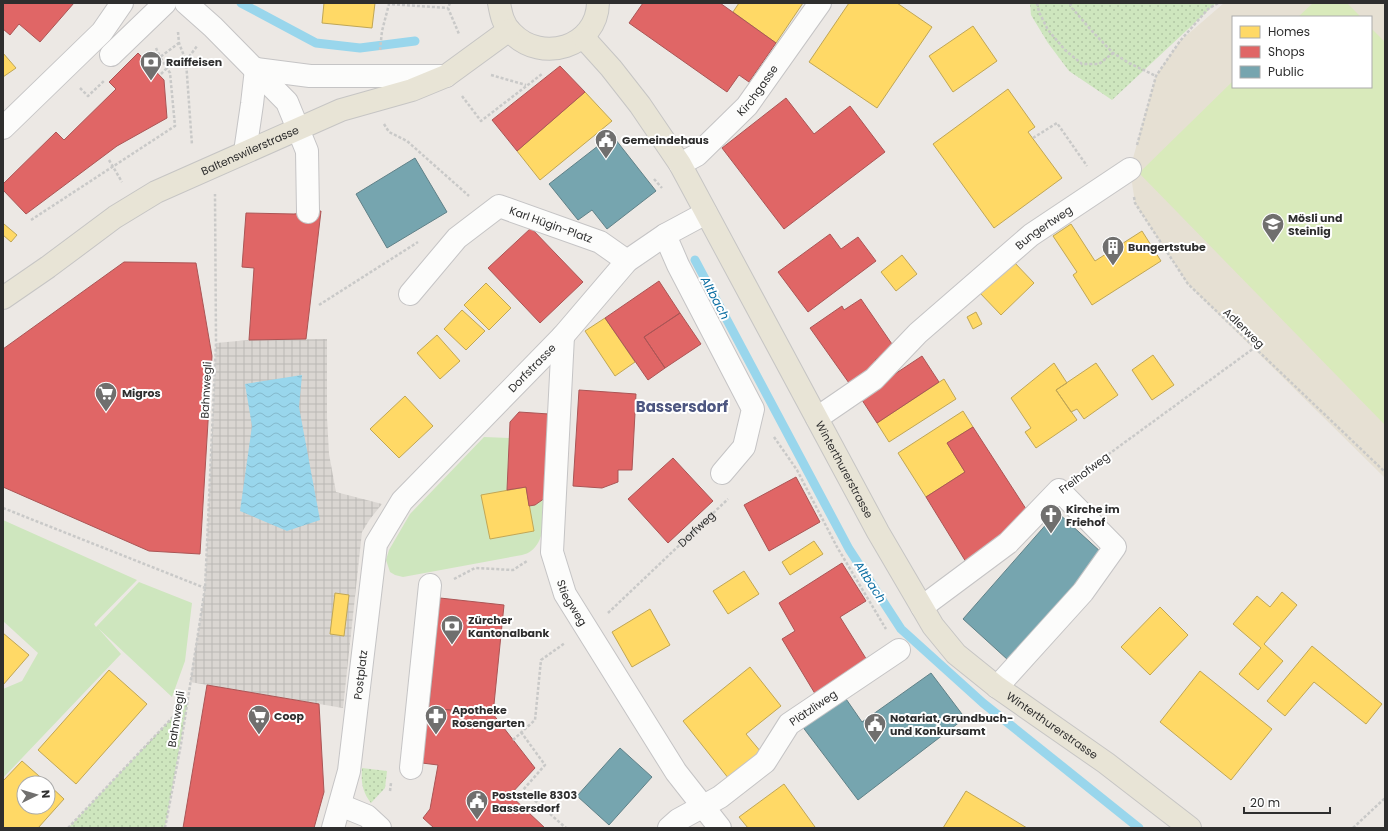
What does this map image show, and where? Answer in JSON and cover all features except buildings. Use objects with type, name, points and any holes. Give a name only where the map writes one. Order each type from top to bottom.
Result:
[{"type":"main road","points":[[499,3],[502,20],[509,30],[524,43],[539,49],[554,50],[570,45],[582,37],[592,24],[598,10],[598,3]]},
{"type":"main road","name":"Baltenswilerstrasse","points":[[3,298],[48,267],[115,217],[156,192],[341,110],[412,90],[446,76],[509,30]]},
{"type":"main road","name":"Winterthurerstrasse","points":[[582,37],[611,68],[640,105],[680,164],[878,532],[933,626],[956,654],[997,687],[1106,762],[1190,828]]},
{"type":"street","points":[[3,128],[102,32],[122,3]]},
{"type":"street","points":[[146,3],[133,21],[118,48],[165,3]]},
{"type":"street","points":[[186,3],[256,69],[287,102],[308,156],[308,212]]},
{"type":"street","name":"Kirchgasse","points":[[680,164],[697,155],[747,106],[820,3]]},
{"type":"street","points":[[256,69],[310,76],[446,76]]},
{"type":"street","points":[[245,152],[256,69]]},
{"type":"street","name":"Bungertweg","points":[[816,418],[874,379],[918,333],[1031,236],[1130,169]]},
{"type":"street","name":"Karl Hügin-Platz","points":[[410,294],[457,238],[499,206],[600,242],[627,261]]},
{"type":"street","name":"Dorfstrasse","points":[[376,544],[402,501],[563,336],[627,261],[666,235],[706,213]]},
{"type":"street","points":[[666,235],[678,265],[753,410],[744,447],[722,473]]},
{"type":"street","name":"Stiegweg","points":[[563,336],[552,552],[565,594],[676,772],[720,828]]},
{"type":"street","points":[[997,687],[1083,592],[1115,547],[1059,490]]},
{"type":"street","name":"Freihofweg","points":[[922,607],[1008,543],[1059,490]]},
{"type":"street","name":"Postplatz","points":[[332,828],[350,770],[376,544]]},
{"type":"street","points":[[410,768],[430,586]]},
{"type":"street","name":"Plätzliweg","points":[[669,828],[678,820],[720,797],[765,762],[789,724],[899,650]]},
{"type":"street","points":[[340,804],[367,816],[380,828]]},
{"type":"path","points":[[450,3],[448,8],[459,34]]},
{"type":"path","points":[[1037,3],[1038,12],[1048,30],[1065,50],[1082,64],[1099,64],[1113,53]]},
{"type":"path","points":[[1070,3],[1072,8],[1113,53],[1129,63],[1156,76]]},
{"type":"path","points":[[1130,169],[1156,76],[1180,41],[1208,10],[1218,3]]},
{"type":"path","points":[[380,52],[382,31],[389,4],[448,8]]},
{"type":"path","points":[[178,27],[179,43],[186,61],[192,145]]},
{"type":"path","points":[[186,61],[201,41]]},
{"type":"path","points":[[31,220],[113,165],[175,126],[170,73],[160,57],[179,43]]},
{"type":"path","points":[[161,74],[167,68]]},
{"type":"path","points":[[461,95],[481,121],[526,85],[491,76]]},
{"type":"path","points":[[383,123],[389,132],[407,141],[478,204],[499,206]]},
{"type":"path","points":[[1033,138],[1057,123],[1102,188]]},
{"type":"path","points":[[109,160],[123,184]]},
{"type":"path","name":"Adlerweg","points":[[1130,169],[1135,203],[1188,284],[1385,472]]},
{"type":"path","name":"Bahnwegli","points":[[165,828],[188,701],[205,588],[216,343],[215,193]]},
{"type":"path","points":[[319,305],[418,242]]},
{"type":"path","name":"Freihofweg","points":[[1059,490],[1254,348]]},
{"type":"path","points":[[783,449],[797,470],[837,547],[899,650]]},
{"type":"path","name":"Dorfweg","points":[[588,629],[733,494],[722,473]]},
{"type":"path","points":[[3,508],[205,588]]},
{"type":"path","points":[[430,586],[439,586],[475,568],[513,570],[535,556],[552,552]]},
{"type":"path","points":[[513,740],[535,720],[541,660],[588,629]]},
{"type":"path","points":[[68,828],[188,701]]},
{"type":"path","points":[[521,732],[545,765],[523,790],[566,828]]},
{"type":"path","points":[[1353,828],[1385,798]]},
{"type":"shaded area","name":"Mösli und Steinlig","points":[[1224,3],[1385,3],[1385,478],[1188,284],[1135,203],[1130,169],[1156,76],[1180,41]]},
{"type":"shaded area","points":[[327,339],[327,417],[329,454],[336,492],[382,504],[362,532],[343,708],[190,682],[205,588],[216,343],[249,340]]},
{"type":"green space","points":[[1030,3],[1216,3],[1112,100],[1069,71],[1048,43],[1031,15]]},
{"type":"green space","points":[[1313,3],[1347,3],[1360,16],[1299,16]]},
{"type":"green space","name":"Mösli und Steinlig","points":[[1372,29],[1385,42],[1385,425],[1139,173],[1232,82],[1232,88],[1372,88]]},
{"type":"green space","points":[[484,437],[509,438],[507,490],[482,495],[490,539],[534,531],[529,506],[535,505],[545,498],[542,534],[536,546],[530,552],[522,555],[403,577],[390,572],[386,560],[389,550],[410,514]]},
{"type":"green space","points":[[3,520],[137,580],[94,624],[96,627],[139,582],[192,603],[185,661],[172,697],[98,628],[121,654],[3,778],[3,689],[22,681],[38,653],[3,621]]},
{"type":"green space","points":[[188,701],[165,828],[68,828]]},
{"type":"green space","points":[[362,768],[387,771],[385,788],[371,803],[363,786]]},
{"type":"water","points":[[302,375],[299,407],[320,520],[287,531],[240,511],[252,426],[245,384]]},
{"type":"waterway","points":[[241,3],[316,43],[360,48],[415,41]]},
{"type":"waterway","name":"Altbach","points":[[695,260],[849,549],[901,629],[983,703],[1139,828]]},
{"type":"place","name":"Raiffeisen","points":[[151,82]]},
{"type":"place","name":"Gemeindehaus","points":[[606,160]]},
{"type":"place","name":"Mösli und Steinlig","points":[[1273,244]]},
{"type":"place","name":"Bungertstube","points":[[1113,266]]},
{"type":"place","name":"Migros","points":[[106,412]]},
{"type":"place","name":"Kirche im Friehof","points":[[1051,534]]},
{"type":"place","name":"Zürcher Kantonalbank","points":[[452,646]]},
{"type":"place","name":"Coop","points":[[259,736]]},
{"type":"place","name":"Apotheke Rosengarten","points":[[436,736]]},
{"type":"place","name":"Notariat, Grundbuch- und Konkursamt","points":[[875,744]]},
{"type":"place","name":"Poststelle 8303 Bassersdorf","points":[[477,820]]},
{"type":"district","name":"Bassersdorf","points":[[682,407]]}]
